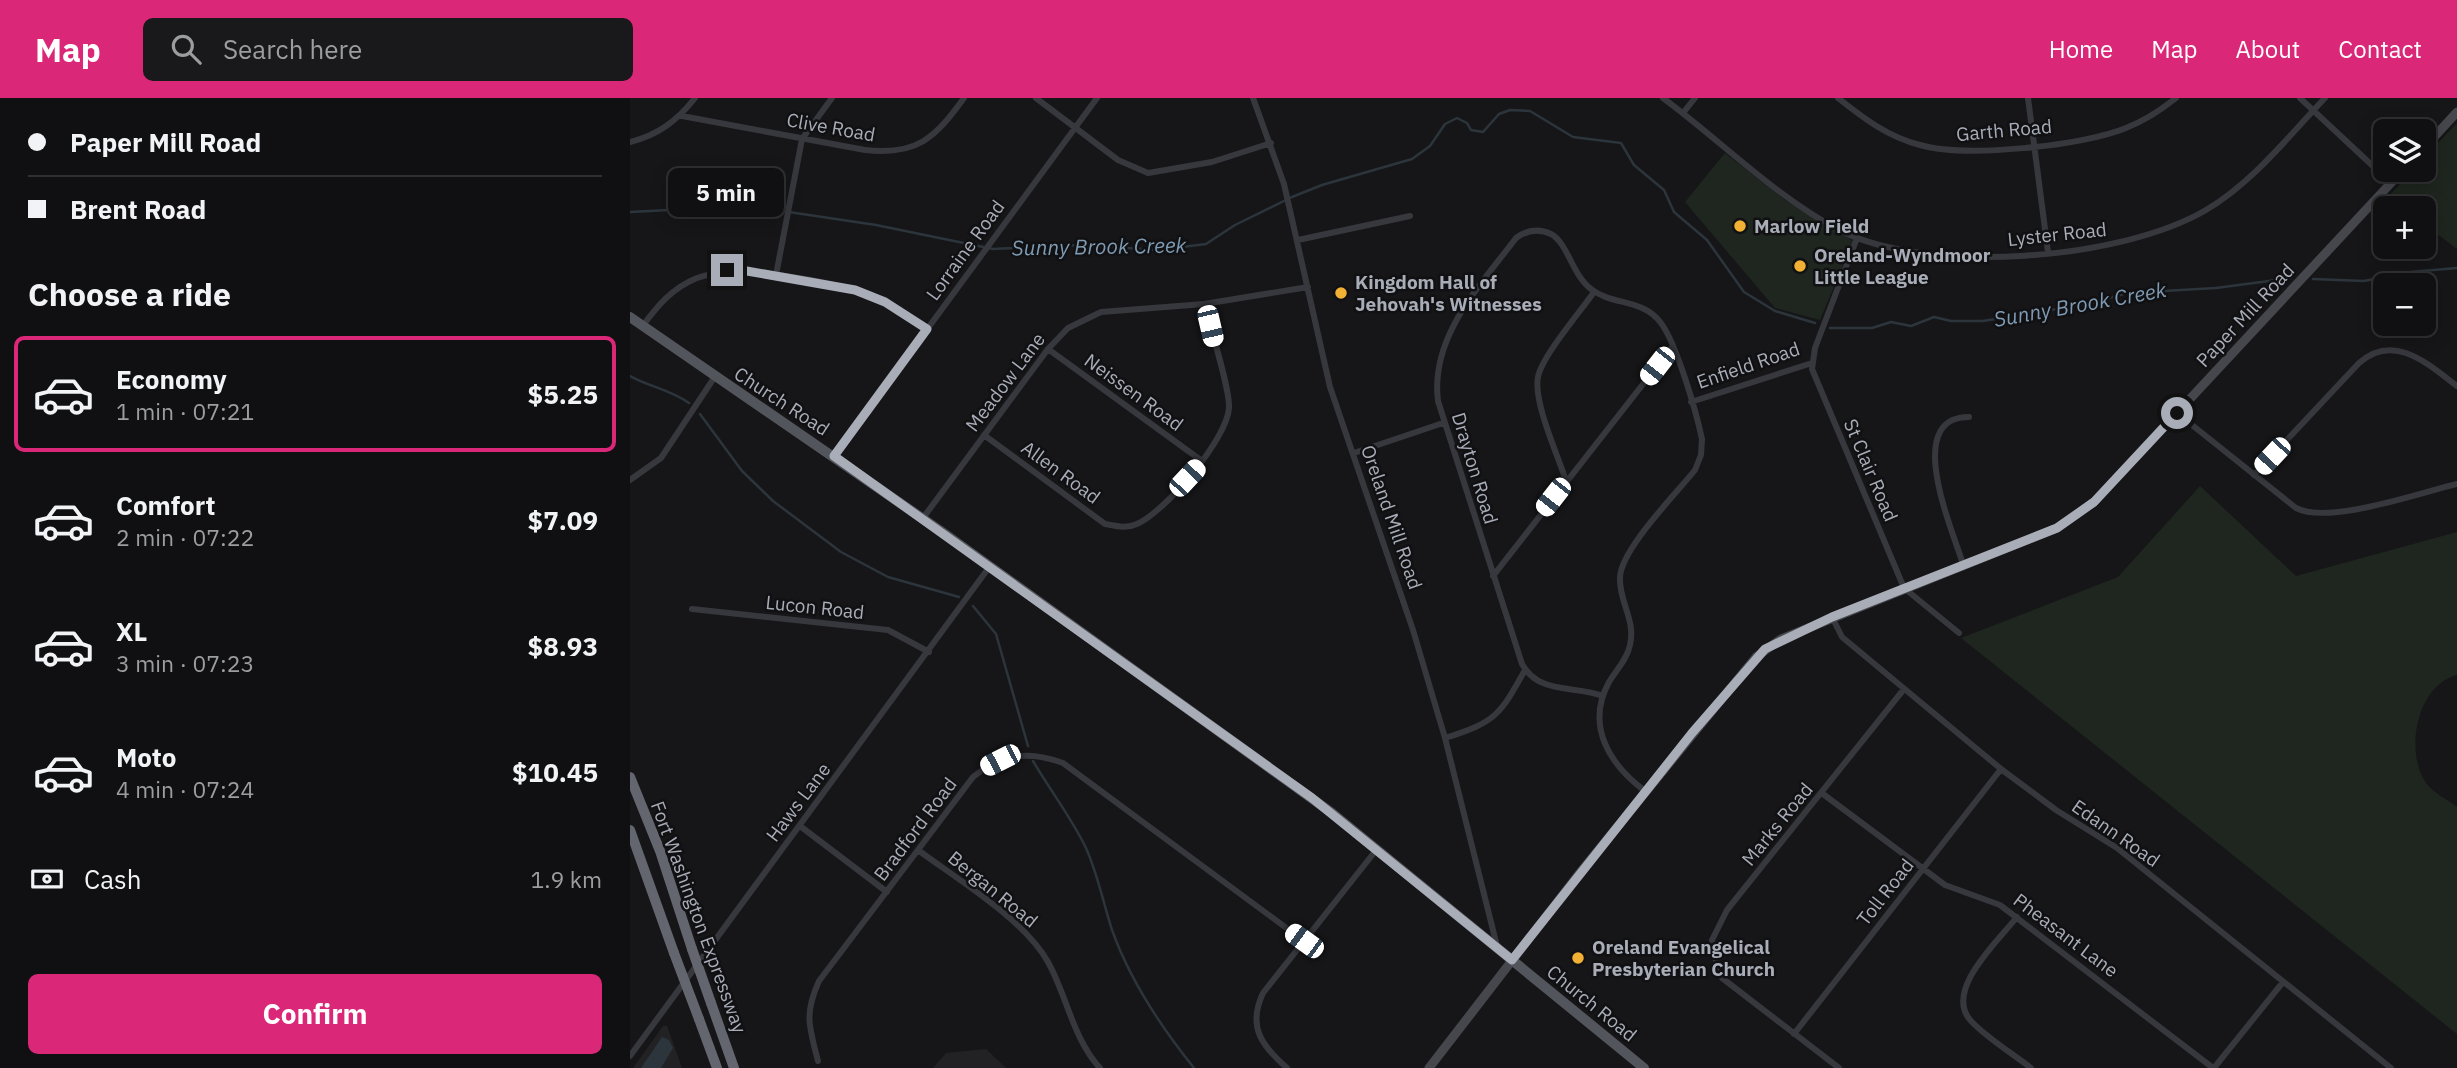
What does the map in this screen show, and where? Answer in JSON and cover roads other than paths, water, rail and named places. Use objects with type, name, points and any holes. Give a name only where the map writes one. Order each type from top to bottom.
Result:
[{"type":"highway","name":"Fort Washington Expressway","points":[[630,777],[660,851],[734,1068]]},
{"type":"highway","points":[[630,830],[717,1068]]},
{"type":"main road","name":"Church Road","points":[[634,322],[923,518],[1229,737],[1377,849],[1644,1068]]},
{"type":"street","points":[[630,142],[667,127],[682,116],[695,98]]},
{"type":"street","points":[[776,275],[802,139],[832,98]]},
{"type":"street","name":"Clive Road","points":[[682,116],[865,150],[893,152],[912,148],[932,137],[964,98]]},
{"type":"street","points":[[1036,98],[1118,160],[1148,173],[1212,162],[1271,143]]},
{"type":"street","name":"Lorraine Road","points":[[834,456],[1097,98]]},
{"type":"street","name":"Oreland Mill Road","points":[[1253,98],[1287,194],[1330,387],[1354,453],[1445,738],[1497,947]]},
{"type":"street","name":"Lyster Road","points":[[1663,98],[1824,221],[1857,238],[1916,254],[1951,258],[2048,252],[2129,240],[2190,219],[2241,184],[2325,98]]},
{"type":"street","points":[[1683,113],[1695,98]]},
{"type":"street","name":"Garth Road","points":[[1838,98],[1886,132],[1922,146],[1965,151],[2034,145],[2114,133],[2140,122],[2176,98]]},
{"type":"street","points":[[2028,98],[2048,252]]},
{"type":"street","points":[[2300,98],[2391,183]]},
{"type":"street","points":[[2436,135],[2457,112]]},
{"type":"street","name":"Paper Mill Road","points":[[1429,1068],[1645,791],[1756,657],[1781,639],[2057,528],[2077,515],[2094,502],[2391,183]]},
{"type":"street","points":[[1298,240],[1410,216]]},
{"type":"street","name":"Drayton Road","points":[[1525,670],[1443,423],[1436,374],[1448,335],[1516,239],[1528,232],[1544,231],[1558,239],[1577,276],[1594,292]]},
{"type":"street","name":"Enfield Road","points":[[1691,402],[1812,363],[1857,238]]},
{"type":"street","points":[[634,322],[697,278],[741,270],[870,295],[927,329]]},
{"type":"street","name":"Meadow Lane","points":[[923,518],[1048,349],[1068,328],[1101,313],[1205,304],[1308,288]]},
{"type":"street","points":[[1566,481],[1538,396],[1538,377],[1544,362],[1594,292],[1630,301],[1648,310],[1661,324],[1672,347],[1702,439],[1700,460],[1623,564],[1620,585],[1631,623],[1631,642],[1602,696],[1600,721],[1605,746],[1618,769],[1645,791]]},
{"type":"street","points":[[1202,461],[1227,423],[1229,404],[1205,304]]},
{"type":"street","points":[[1493,576],[1672,347]]},
{"type":"street","name":"Neissen Road","points":[[1048,349],[1202,461]]},
{"type":"street","points":[[2255,475],[2358,363],[2372,354],[2392,351],[2411,353],[2457,386]]},
{"type":"street","name":"St Clair Road","points":[[1812,363],[1904,588]]},
{"type":"street","points":[[630,480],[661,458],[713,378]]},
{"type":"street","points":[[2177,413],[2296,509],[2323,515],[2457,484]]},
{"type":"street","points":[[1963,564],[1936,476],[1933,456],[1935,444],[1945,425],[1958,418],[1969,417]]},
{"type":"street","points":[[1354,453],[1443,423]]},
{"type":"street","name":"Allen Road","points":[[984,435],[1105,524],[1122,527],[1137,524],[1157,510],[1202,461]]},
{"type":"street","name":"Haws Lane","points":[[630,1056],[990,566]]},
{"type":"street","points":[[1904,588],[1959,633]]},
{"type":"street","name":"Lucon Road","points":[[692,609],[888,630],[929,652]]},
{"type":"street","name":"Edann Road","points":[[1832,617],[1842,637],[2001,769],[2056,810],[2117,848],[2391,1068]]},
{"type":"street","points":[[1445,738],[1492,719],[1507,702],[1525,670],[1536,680],[1554,688],[1602,696]]},
{"type":"street","name":"Marks Road","points":[[1794,1034],[1732,986],[1716,966],[1712,949],[1716,928],[1904,689]]},
{"type":"street","name":"Bradford Road","points":[[818,1060],[808,1022],[808,1005],[819,981],[973,777],[986,767],[1014,755],[1045,757],[1063,763],[1304,941]]},
{"type":"street","name":"Toll Road","points":[[1794,1034],[2001,769]]},
{"type":"street","name":"Pheasant Lane","points":[[1823,794],[1945,885],[1989,899],[2017,917],[2214,1068]]},
{"type":"street","points":[[800,826],[887,892]]},
{"type":"street","points":[[1287,1068],[1266,1050],[1258,1031],[1258,1004],[1263,993],[1377,849]]},
{"type":"street","name":"Bergan Road","points":[[918,850],[1028,933],[1049,962],[1067,1010],[1092,1059],[1100,1068]]},
{"type":"street","points":[[2017,917],[1966,982],[1962,1001],[1972,1022],[2031,1068]]},
{"type":"street","points":[[2214,1068],[2283,982]]},
{"type":"street","points":[[1794,1034],[1839,1068]]},
{"type":"waterway","name":"Sunny Brook Creek","points":[[630,212],[748,206],[876,225],[993,249],[1081,245],[1158,250],[1206,244],[1235,225],[1292,197],[1322,185],[1412,159],[1430,146],[1445,124],[1457,118],[1467,123],[1471,130],[1483,132],[1499,114],[1510,110],[1530,111],[1573,137],[1621,143],[1634,165],[1664,190],[1674,212],[1707,240],[1744,292],[1775,311],[1815,323]]},
{"type":"waterway","name":"Sunny Brook Creek","points":[[2313,279],[2364,281],[2410,272],[2457,268]]},
{"type":"waterway","name":"Sunny Brook Creek","points":[[1830,328],[1872,328],[1891,322],[1911,326],[1934,317],[1951,321],[1983,321],[2082,305],[2128,293],[2216,288],[2291,278]]},
{"type":"waterway","points":[[630,376],[689,403]]},
{"type":"waterway","points":[[700,414],[742,471],[773,501],[841,552],[888,577],[959,597]]},
{"type":"waterway","points":[[973,606],[996,634],[1028,746]]},
{"type":"waterway","points":[[1033,761],[1086,848],[1119,949],[1137,985],[1158,1020],[1194,1068]]},
{"type":"place","name":"Marlow Field","points":[[1740,226]]},
{"type":"place","name":"Oreland-Wyndmoor Little League","points":[[1800,266]]},
{"type":"place","name":"Kingdom Hall of Jehovah's Witnesses","points":[[1341,293]]},
{"type":"place","name":"Oreland Evangelical Presbyterian Church","points":[[1578,958]]}]
